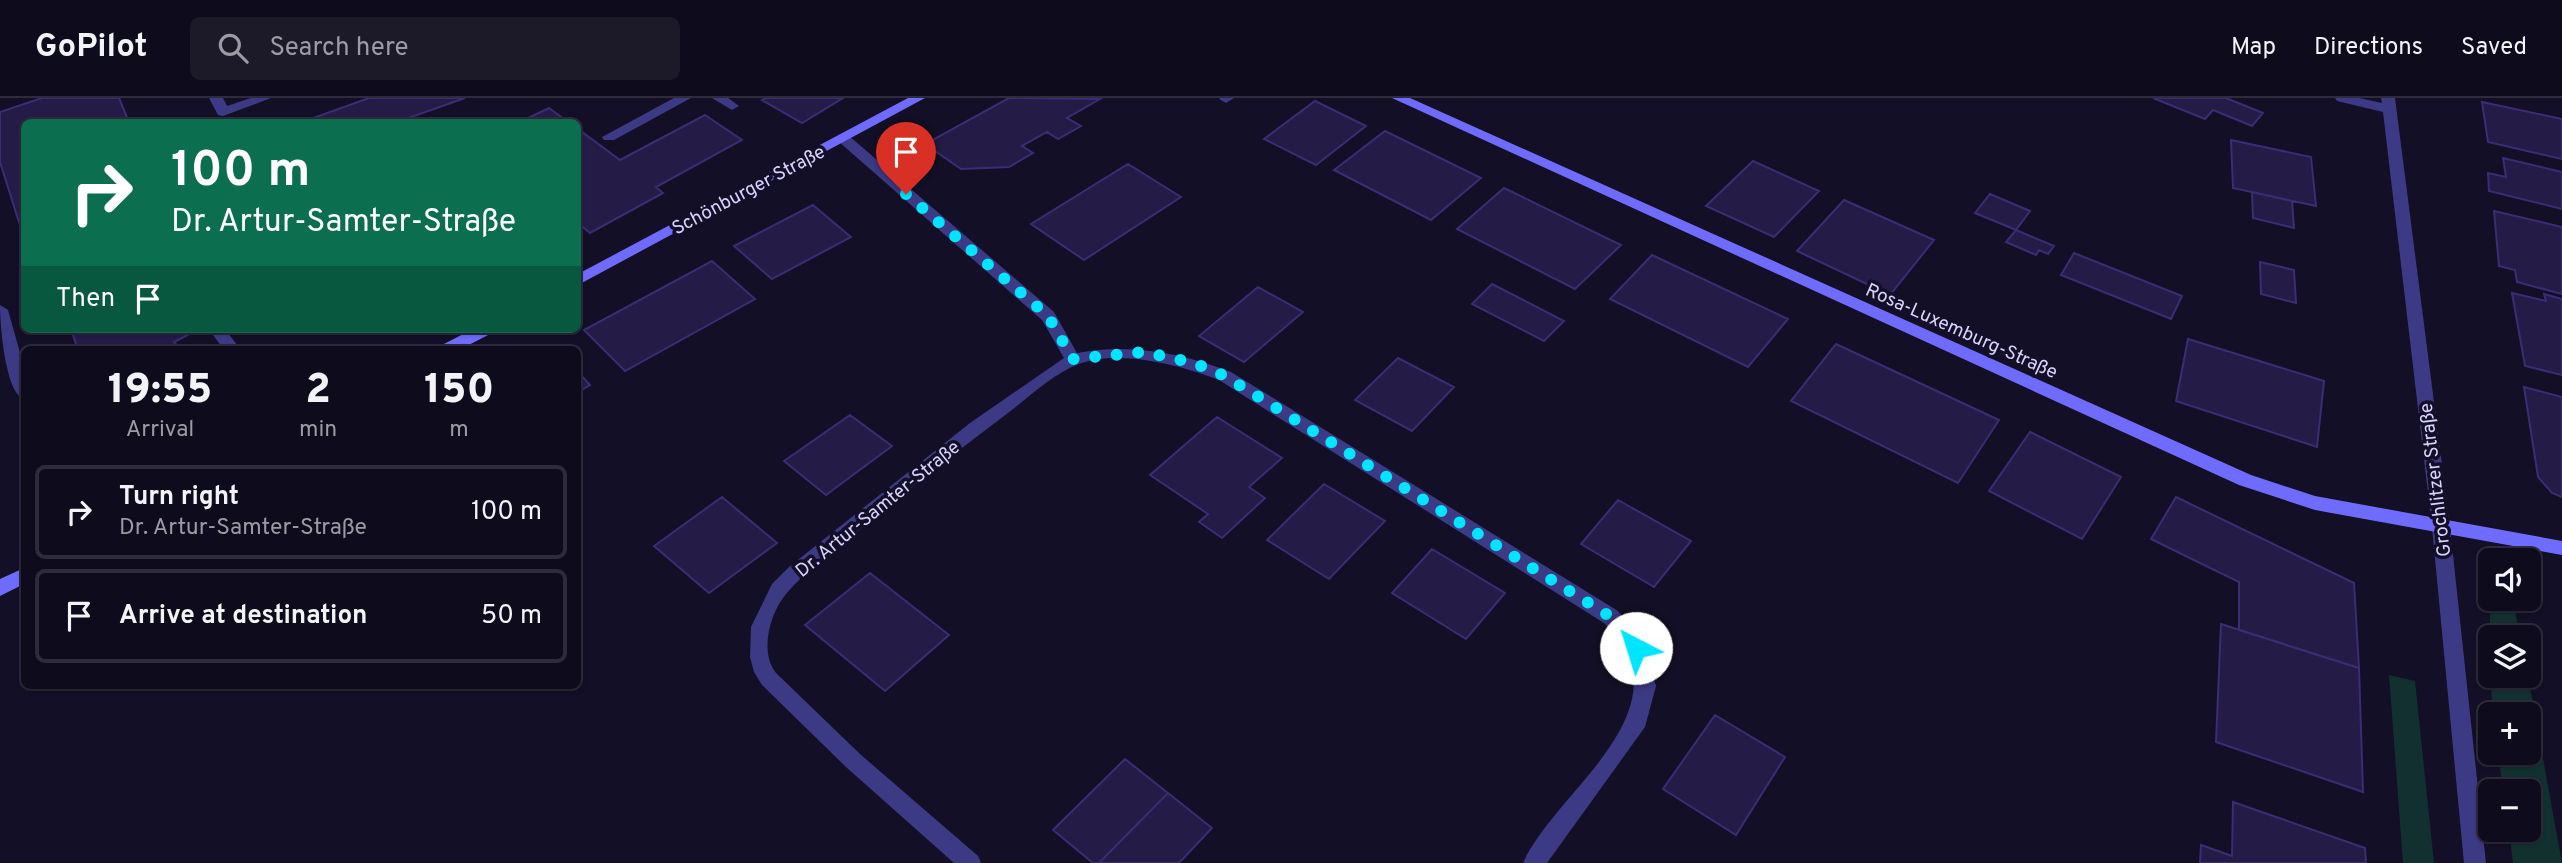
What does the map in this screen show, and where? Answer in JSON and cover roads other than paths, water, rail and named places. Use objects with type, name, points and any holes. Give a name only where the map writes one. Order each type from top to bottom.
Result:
[{"type":"main road","name":"Schönburger Straße","points":[[581,278],[918,98]]},
{"type":"main road","name":"Rosa-Luxemburg-Straße","points":[[1399,98],[2245,480],[2315,503],[2562,548]]},
{"type":"main road","points":[[454,346],[478,333]]},
{"type":"main road","points":[[0,588],[21,577]]},
{"type":"street","points":[[215,98],[223,112],[264,98]]},
{"type":"street","points":[[609,138],[684,98]]},
{"type":"street","points":[[2342,98],[2389,103]]},
{"type":"street","name":"Grochlitzer Straße","points":[[2389,103],[2441,527],[2475,863]]},
{"type":"street","points":[[843,138],[1048,316],[1073,359]]},
{"type":"street","points":[[0,310],[21,383]]},
{"type":"street","name":"Dr. Artur-Samter-Straße","points":[[970,863],[813,724],[762,671],[756,633],[780,587],[1034,384],[1073,359],[1144,352],[1194,363],[1225,376],[1611,617],[1636,648],[1646,686],[1635,727],[1534,863]]}]
